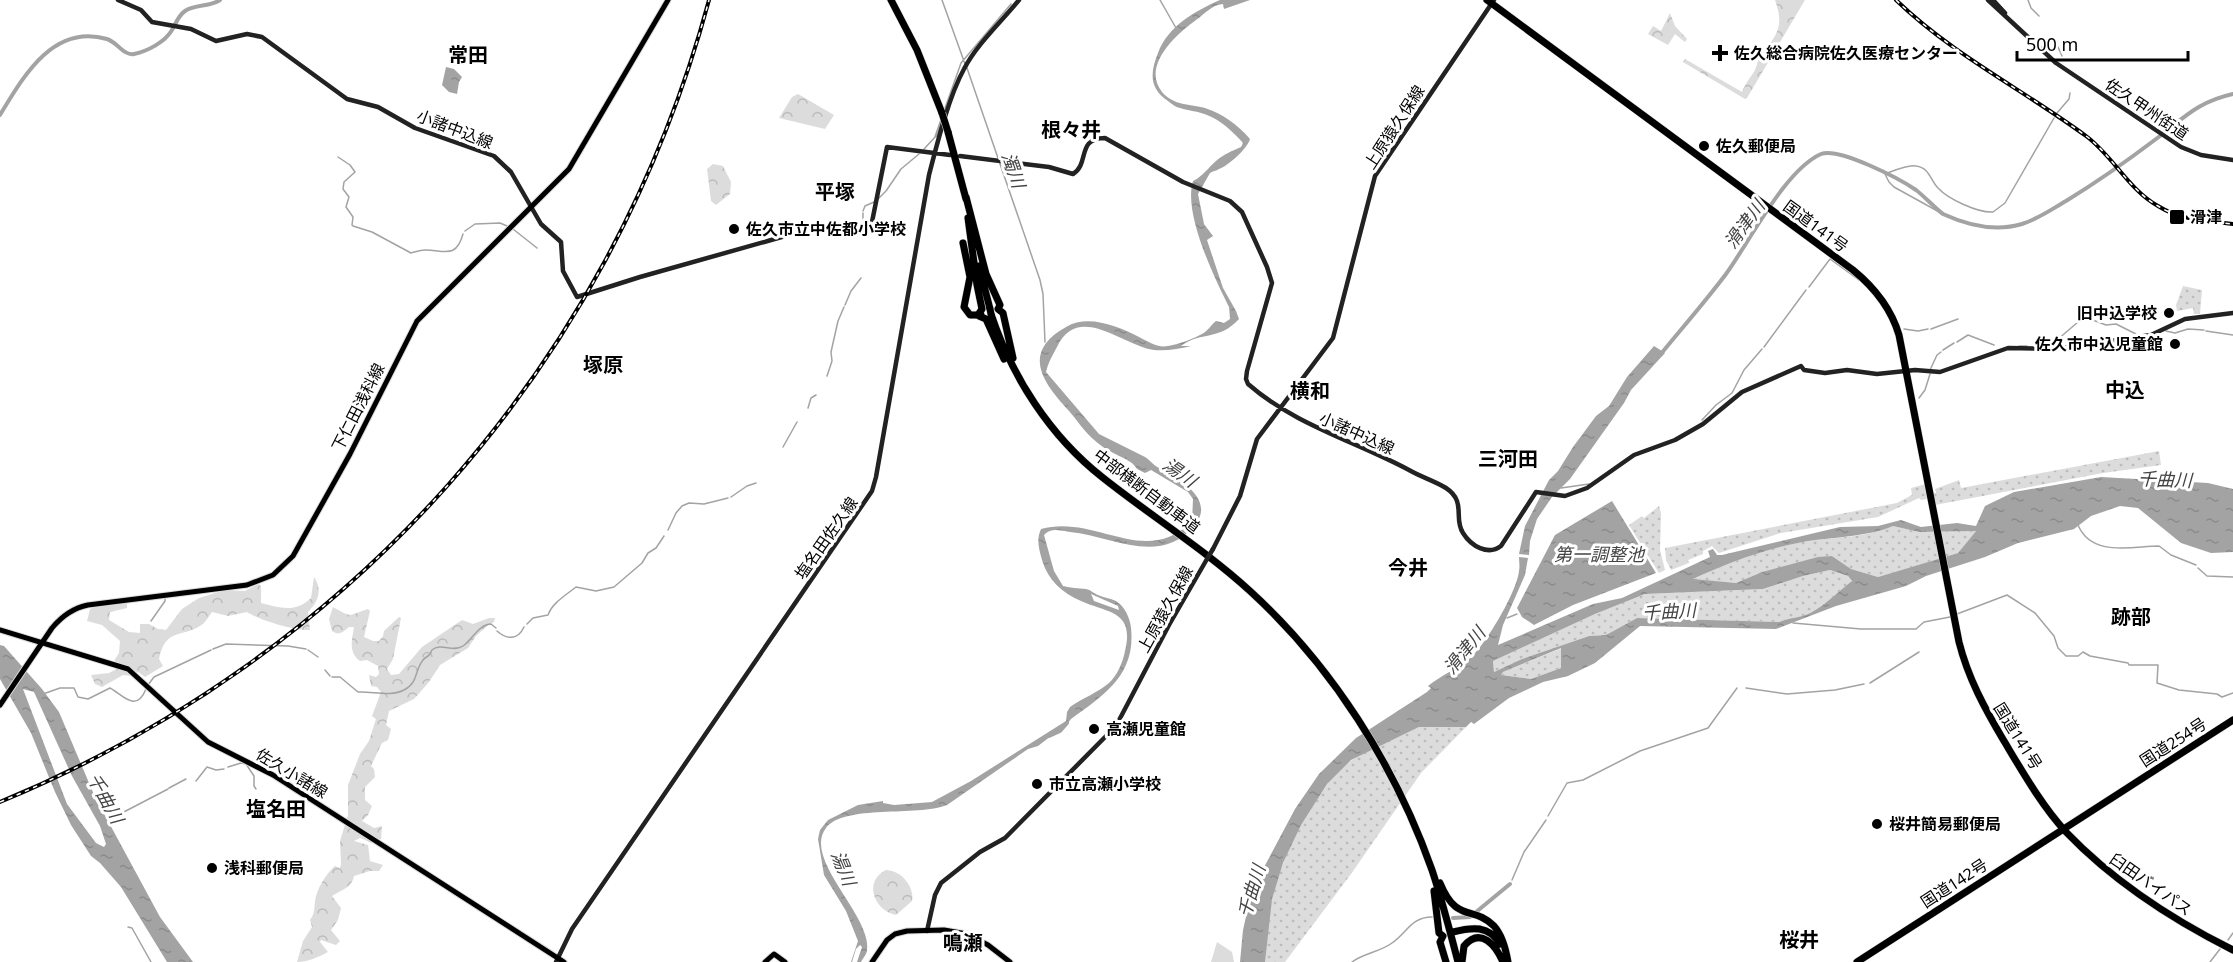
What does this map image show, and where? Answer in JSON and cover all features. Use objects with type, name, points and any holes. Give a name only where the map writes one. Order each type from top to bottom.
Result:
[{"type":"highway","name":"中部横断自動車道","points":[[891,0],[916,50],[942,112],[993,311],[1011,364],[1038,408],[1062,438],[1094,470],[1188,540],[1250,591],[1286,627],[1327,677],[1385,763],[1421,842],[1440,894],[1460,962]]},
{"type":"highway","name":"国道141号","points":[[1492,1],[1822,246],[1864,280],[1883,301],[1897,327],[1907,369],[1962,652],[1983,699],[2066,829]]},
{"type":"highway","points":[[966,200],[982,309],[976,315]]},
{"type":"highway","points":[[963,243],[970,277],[964,307],[967,313],[985,317],[1005,360],[1038,408]]},
{"type":"highway","points":[[976,315],[993,311]]},
{"type":"highway","name":"国道254号","points":[[2066,829],[2233,720]]},
{"type":"highway","name":"臼田バイパス","points":[[2066,829],[2094,860],[2133,890],[2183,924],[2233,948]]},
{"type":"highway","name":"国道142号","points":[[1857,962],[2066,829]]},
{"type":"highway","name":"国道142号","points":[[1864,962],[2066,829]]},
{"type":"highway","points":[[1421,842],[1447,898],[1456,908],[1489,922],[1498,931],[1506,962]]},
{"type":"highway","points":[[1421,842],[1433,886],[1439,933],[1449,934],[1474,930],[1488,933],[1497,942],[1506,962]]},
{"type":"highway","points":[[1446,962],[1440,942],[1449,934]]},
{"type":"highway","points":[[1460,962],[1464,946],[1472,939],[1479,938],[1490,942],[1506,962]]},
{"type":"main road","name":"小諸中込線","points":[[118,0],[141,10],[152,22],[191,29],[216,41],[247,34],[262,38],[347,99],[378,107],[413,127],[494,156],[511,172],[541,224],[561,242],[563,271],[577,297],[810,229],[870,232],[887,147],[935,153]]},
{"type":"main road","name":"下仁田浅科線","points":[[0,705],[59,619],[78,607],[247,585],[265,579],[281,569],[293,556],[314,520],[417,321],[571,165],[668,0]]},
{"type":"main road","name":"塩名田佐久線","points":[[557,960],[572,929],[872,491],[929,175],[935,153],[965,66],[1019,0]]},
{"type":"main road","name":"佐久甲州街道","points":[[1988,0],[2052,59],[2169,139],[2194,153],[2233,160]]},
{"type":"main road","name":"佐久甲州街道","points":[[1993,0],[2049,53],[2085,82]]},
{"type":"main road","name":"上原猿久保線","points":[[927,931],[935,894],[946,877],[980,852],[1005,838],[1116,726],[1240,496],[1255,443],[1333,338],[1377,173],[1492,1]]},
{"type":"main road","name":"小諸中込線","points":[[960,156],[1048,167],[1073,174],[1081,167],[1085,151],[1090,143],[1105,138],[1189,185],[1230,201],[1240,209],[1270,275],[1270,290],[1246,377],[1250,385],[1280,409],[1319,430],[1386,458],[1447,489],[1459,505],[1462,532],[1484,550],[1494,550],[1501,546],[1534,494],[1538,492],[1557,495],[1571,494],[1594,484],[1634,455],[1659,447],[1696,429],[1742,392],[1800,366],[1806,371],[1843,370],[1877,374],[1907,369]]},
{"type":"main road","points":[[935,153],[950,155]]},
{"type":"main road","points":[[1907,369],[1940,372],[2008,348],[2055,349],[2138,338],[2188,318],[2233,313]]},
{"type":"main road","name":"佐久小諸線","points":[[0,630],[123,667],[148,685],[208,742],[273,775],[557,960],[564,962]]},
{"type":"main road","points":[[872,962],[891,936],[902,932],[927,931],[962,932],[988,945],[1010,962]]},
{"type":"main road","points":[[765,962],[774,954],[785,962]]},
{"type":"green space","points":[[1775,0],[1805,0],[1747,98],[1745,99],[1683,62],[1685,59],[1742,92],[1755,71],[1759,59],[1777,32],[1779,19]]},
{"type":"green space","points":[[1670,13],[1675,26],[1687,39],[1685,42],[1675,34],[1668,45],[1648,34],[1653,26],[1661,31]]},
{"type":"green space","points":[[798,94],[834,115],[825,129],[779,118],[792,97]]},
{"type":"green space","points":[[713,164],[723,166],[731,182],[730,194],[716,205],[711,201],[707,169]]},
{"type":"green space","points":[[2183,286],[2202,290],[2200,314],[2194,314],[2193,308],[2177,311],[2176,305]]},
{"type":"green space","points":[[2159,451],[2161,465],[2103,473],[1935,505],[1933,498],[1921,500],[1919,498],[1878,517],[1781,533],[1719,553],[1712,546],[1703,551],[1703,554],[1688,560],[1689,563],[1671,570],[1666,560],[1665,548],[1897,503],[1912,495],[1911,488],[1926,484],[1928,495],[1936,493],[1935,489],[1959,480],[1961,488]]},
{"type":"green space","points":[[1659,506],[1661,513],[1660,550],[1665,570],[1659,573],[1629,525],[1642,516],[1644,518]]},
{"type":"green space","points":[[1893,526],[1919,532],[1976,531],[1958,553],[1878,577],[1851,569],[1832,556],[1762,572],[1736,583],[1692,580],[1732,562],[1774,548],[1860,535]]},
{"type":"green space","points":[[1830,570],[1848,576],[1852,582],[1817,609],[1804,615],[1779,622],[1637,618],[1606,635],[1589,636],[1522,659],[1494,672],[1493,661],[1595,614],[1645,594],[1763,589]]},
{"type":"green space","points":[[314,577],[319,591],[317,600],[308,612],[310,630],[277,624],[247,612],[228,616],[212,612],[203,624],[176,635],[166,642],[159,659],[163,666],[145,677],[138,672],[132,676],[123,675],[102,687],[95,684],[91,675],[109,673],[124,665],[114,661],[119,653],[120,641],[102,625],[87,621],[90,609],[94,607],[127,602],[127,608],[110,612],[109,620],[129,632],[140,633],[140,624],[149,624],[166,630],[182,609],[199,598],[225,590],[245,591],[258,584],[261,586],[261,603],[281,608],[300,606],[311,598]]},
{"type":"green space","points":[[333,607],[351,615],[368,609],[370,611],[364,637],[373,641],[379,641],[384,631],[399,617],[401,618],[393,659],[387,669],[391,675],[399,674],[422,647],[462,620],[473,624],[495,618],[494,622],[476,636],[468,648],[440,665],[414,699],[389,711],[386,725],[391,729],[388,740],[382,743],[371,766],[375,777],[365,787],[365,800],[372,806],[362,821],[374,828],[382,826],[381,839],[372,843],[360,838],[354,841],[368,845],[370,861],[383,865],[379,871],[354,876],[349,886],[332,896],[341,908],[338,920],[331,930],[340,941],[336,945],[321,940],[320,942],[328,952],[313,959],[297,962],[303,941],[312,927],[310,920],[314,913],[320,886],[335,866],[340,868],[340,841],[348,815],[348,785],[360,754],[369,741],[376,719],[372,716],[381,692],[377,687],[371,686],[369,675],[376,677],[379,674],[378,666],[367,660],[360,661],[354,654],[352,646],[354,627],[349,627],[339,633],[332,631],[329,619]]},
{"type":"green space","points":[[1562,648],[1561,668],[1531,679],[1501,675],[1503,672]]},
{"type":"green space","points":[[1419,727],[1466,727],[1421,773],[1351,874],[1285,962],[1265,962],[1269,913],[1277,881],[1292,842],[1314,803],[1339,771],[1352,760]]},
{"type":"green space","points":[[886,870],[902,876],[911,890],[912,901],[896,915],[882,908],[874,895],[875,881]]},
{"type":"green space","points":[[1217,942],[1232,952],[1234,962],[1211,962]]},
{"type":"water","name":"湯川","points":[[1220,0],[1250,0],[1224,9],[1223,4],[1208,10],[1171,42],[1164,51],[1156,71],[1157,82],[1167,97],[1182,104],[1205,108],[1224,116],[1250,139],[1242,152],[1232,161],[1210,173],[1198,194],[1204,224],[1213,236],[1207,240],[1223,288],[1239,319],[1224,330],[1188,341],[1181,346],[1191,346],[1164,350],[1142,347],[1101,330],[1088,327],[1077,328],[1066,334],[1052,356],[1046,372],[1099,434],[1145,457],[1192,490],[1201,507],[1200,515],[1195,525],[1181,538],[1151,547],[1135,546],[1059,530],[1050,531],[1044,535],[1054,571],[1063,586],[1088,589],[1122,606],[1130,624],[1131,644],[1123,671],[1106,692],[1038,746],[1028,749],[947,805],[848,816],[835,821],[826,828],[821,841],[823,855],[866,936],[866,954],[861,962],[857,962],[862,947],[860,945],[851,962],[858,941],[846,911],[824,875],[818,839],[820,830],[828,820],[858,805],[883,801],[883,803],[894,805],[932,802],[971,781],[1066,721],[1070,707],[1109,683],[1119,668],[1127,638],[1122,620],[1109,611],[1074,598],[1057,585],[1048,574],[1042,560],[1038,541],[1041,529],[1062,526],[1082,528],[1138,541],[1156,540],[1174,535],[1192,521],[1193,499],[1188,492],[1151,470],[1145,473],[1137,469],[1131,462],[1107,450],[1088,434],[1044,378],[1040,368],[1040,357],[1052,337],[1075,323],[1102,323],[1153,344],[1164,346],[1191,339],[1204,333],[1216,321],[1224,323],[1230,319],[1229,307],[1208,262],[1196,227],[1191,194],[1193,181],[1219,159],[1241,147],[1243,143],[1212,117],[1178,108],[1157,91],[1153,80],[1155,60],[1168,35],[1183,20]],"holes":[[[1091,594],[1118,606],[1119,610],[1094,601]]]},
{"type":"water","points":[[446,67],[454,69],[462,77],[457,94],[449,92],[442,85]]},
{"type":"water","points":[[1654,346],[1665,353],[1631,390],[1570,479],[1552,497],[1537,519],[1530,541],[1529,555],[1519,554],[1525,526],[1549,480],[1558,471],[1596,416],[1609,406],[1627,377]]},
{"type":"water","name":"千曲川","points":[[2101,477],[2208,483],[2233,489],[2233,552],[2211,553],[2181,543],[2138,508],[2120,506],[2091,516],[2074,529],[2018,543],[1985,557],[1926,576],[1906,586],[1836,606],[1776,629],[1640,626],[1595,663],[1568,676],[1543,682],[1509,698],[1474,724],[1471,722],[1466,727],[1419,727],[1351,760],[1327,784],[1301,825],[1283,863],[1272,899],[1265,962],[1240,962],[1243,930],[1252,890],[1295,809],[1319,774],[1356,738],[1427,692],[1431,688],[1428,686],[1475,654],[1491,632],[1512,592],[1519,571],[1519,557],[1528,558],[1525,575],[1503,625],[1498,645],[1593,604],[1622,598],[1710,557],[1708,551],[1713,549],[1717,555],[1722,555],[1840,527],[1878,526],[1901,520],[1921,527],[1957,523],[1976,526],[1985,506],[2014,492]],"holes":[[[1893,526],[1919,532],[1976,531],[1958,553],[1878,577],[1851,569],[1832,556],[1818,557],[1762,572],[1736,583],[1693,579],[1775,548],[1883,530]],[[1830,570],[1848,576],[1852,581],[1812,612],[1779,622],[1637,618],[1606,635],[1589,636],[1522,659],[1494,672],[1493,661],[1595,614],[1645,594],[1763,589]],[[1561,648],[1561,668],[1531,679],[1501,675],[1503,672]]]},
{"type":"water","name":"第一調整池","points":[[1612,501],[1656,573],[1573,605],[1534,625],[1522,617],[1517,608],[1555,535]]},
{"type":"water","name":"千曲川","points":[[0,645],[4,646],[42,689],[59,712],[95,797],[160,917],[193,962],[167,962],[121,887],[91,856],[71,825],[31,733],[0,679]],"holes":[[[23,689],[34,692],[72,776],[100,826],[106,844],[104,847],[96,843],[67,804]]]},
{"type":"waterway","points":[[0,115],[30,70],[55,46],[71,39],[88,36],[107,39],[130,54],[139,53],[165,38],[185,11],[220,0]]},
{"type":"waterway","name":"濁川","points":[[942,0],[965,64]]},
{"type":"waterway","points":[[1160,0],[1176,28]]},
{"type":"waterway","points":[[2028,0],[2031,8],[2039,16]]},
{"type":"waterway","points":[[944,111],[961,63],[1011,4]]},
{"type":"waterway","points":[[2058,47],[2062,56]]},
{"type":"waterway","name":"濁川","points":[[967,68],[1040,280],[1043,294],[1045,342]]},
{"type":"waterway","points":[[2057,113],[2069,99],[2070,93]]},
{"type":"waterway","name":"滑津川","points":[[1660,355],[1726,274],[1781,190],[1808,162],[1821,154],[1841,155],[1884,172],[1916,190],[1943,214],[1972,225],[2002,228],[2022,224],[2045,214],[2123,163],[2200,106],[2233,94]]},
{"type":"waterway","points":[[1941,213],[1894,187],[1885,174],[1909,166],[1921,167],[1938,188],[1949,197],[1972,208],[1993,212],[2005,203],[2054,118]]},
{"type":"waterway","points":[[936,136],[942,119]]},
{"type":"waterway","points":[[924,149],[936,136]]},
{"type":"waterway","points":[[878,199],[901,169],[919,154]]},
{"type":"waterway","points":[[338,157],[350,165],[355,172],[344,182],[343,189],[349,197],[346,207],[353,217],[353,226],[372,232],[411,253],[423,250],[444,252],[453,250],[457,247],[463,234]]},
{"type":"waterway","points":[[863,211],[865,206],[874,202]]},
{"type":"waterway","points":[[863,213],[863,221],[868,228]]},
{"type":"waterway","points":[[465,231],[475,224],[500,223],[507,226]]},
{"type":"waterway","points":[[513,229],[537,248]]},
{"type":"waterway","points":[[1809,287],[1830,259],[1859,280]]},
{"type":"waterway","points":[[845,305],[851,291],[861,278]]},
{"type":"waterway","points":[[1764,347],[1806,290]]},
{"type":"waterway","points":[[827,376],[832,361],[831,352],[838,321],[844,307]]},
{"type":"waterway","points":[[1931,329],[1958,319]]},
{"type":"waterway","points":[[2035,347],[2036,342],[2057,340],[2078,322],[2090,319],[2106,325],[2116,324],[2136,334]]},
{"type":"waterway","points":[[1904,329],[1918,331],[1928,329]]},
{"type":"waterway","points":[[2166,331],[2175,333],[2188,329],[2204,330]]},
{"type":"waterway","points":[[2206,331],[2233,335]]},
{"type":"waterway","points":[[1957,342],[1968,335],[1994,345]]},
{"type":"waterway","points":[[1943,350],[1954,343]]},
{"type":"waterway","points":[[2019,346],[2027,346]]},
{"type":"waterway","points":[[1702,420],[1732,393],[1744,370],[1762,349]]},
{"type":"waterway","points":[[1930,370],[1937,355],[1941,352]]},
{"type":"waterway","points":[[1919,398],[1925,390],[1930,374]]},
{"type":"waterway","points":[[808,408],[811,398],[816,395]]},
{"type":"waterway","points":[[783,447],[797,422]]},
{"type":"waterway","points":[[731,497],[756,483]]},
{"type":"waterway","points":[[1561,488],[1589,484]]},
{"type":"waterway","points":[[668,530],[682,506],[728,498]]},
{"type":"waterway","points":[[2078,525],[2084,535],[2103,546],[2114,548],[2159,546],[2171,555],[2196,565]]},
{"type":"waterway","points":[[527,624],[533,618],[548,615],[556,603],[576,587],[596,591],[614,587],[642,563],[664,536]]},
{"type":"waterway","points":[[2198,568],[2207,576],[2233,577]]},
{"type":"waterway","points":[[1957,614],[2007,595],[2035,613],[2054,636],[2058,648],[2066,656],[2078,656],[2083,652],[2090,656],[2129,665],[2158,665],[2157,683],[2179,690],[2217,694],[2222,697],[2233,693]]},
{"type":"waterway","points":[[151,621],[165,598]]},
{"type":"waterway","points":[[1507,618],[1517,614]]},
{"type":"waterway","points":[[1793,623],[1861,629],[1916,629],[1924,622],[1950,617]]},
{"type":"waterway","points":[[332,677],[340,677],[358,692],[399,692],[409,687],[420,664],[432,650],[439,647],[459,648],[483,627],[491,624],[496,628]]},
{"type":"waterway","points":[[497,631],[512,637],[519,634],[524,627]]},
{"type":"waterway","points":[[213,649],[226,644],[288,646],[306,649]]},
{"type":"waterway","points":[[148,685],[154,677],[211,650]]},
{"type":"waterway","points":[[308,650],[318,657]]},
{"type":"waterway","points":[[1870,683],[1919,652]]},
{"type":"waterway","points":[[325,670],[330,676]]},
{"type":"waterway","points":[[1746,688],[1787,694],[1835,690],[1864,684]]},
{"type":"waterway","points":[[43,694],[60,688],[74,688],[78,697],[88,699],[110,688],[124,698],[133,701],[138,700],[146,689]]},
{"type":"waterway","points":[[1548,816],[1567,783],[1583,780],[1640,751],[1708,728],[1737,688]]},
{"type":"waterway","name":"湯川","points":[[1049,736],[1060,731],[1067,723]]},
{"type":"waterway","points":[[228,767],[241,763],[246,764],[254,776],[256,789]]},
{"type":"waterway","points":[[196,781],[207,767],[216,770],[224,769]]},
{"type":"waterway","points":[[169,788],[186,779]]},
{"type":"waterway","points":[[120,814],[168,789]]},
{"type":"waterway","points":[[109,819],[119,815]]},
{"type":"waterway","points":[[1512,880],[1524,852],[1546,820]]},
{"type":"waterway","points":[[1453,918],[1470,917],[1510,884]]},
{"type":"waterway","points":[[1352,962],[1387,946],[1419,920],[1432,917]]},
{"type":"waterway","points":[[128,927],[132,928],[151,962]]},
{"type":"waterway","points":[[2228,940],[2233,933]]},
{"type":"waterway","points":[[2210,962],[2220,949]]},
{"type":"railway","points":[[0,802],[127,741],[245,667],[352,581],[449,484],[533,377],[606,260],[664,134],[709,0]]},
{"type":"railway","points":[[1896,0],[1964,55],[2086,136],[2147,199],[2166,211],[2185,217],[2233,224]]},
{"type":"place","name":"佐久総合病院佐久医療センター","points":[[1720,53]]},
{"type":"place","name":"佐久郵便局","points":[[1704,146]]},
{"type":"place","name":"滑津","points":[[2177,217]]},
{"type":"place","name":"佐久市立中佐都小学校","points":[[734,229]]},
{"type":"place","name":"旧中込学校","points":[[2169,313]]},
{"type":"place","name":"佐久市中込児童館","points":[[2175,344]]},
{"type":"place","name":"高瀬児童館","points":[[1094,729]]},
{"type":"place","name":"市立高瀬小学校","points":[[1037,784]]},
{"type":"place","name":"桜井簡易郵便局","points":[[1877,824]]},
{"type":"place","name":"浅科郵便局","points":[[212,868]]},
{"type":"district","name":"常田","points":[[468,54]]},
{"type":"district","name":"根々井","points":[[1071,129]]},
{"type":"district","name":"平塚","points":[[835,191]]},
{"type":"district","name":"塚原","points":[[603,364]]},
{"type":"district","name":"中込","points":[[2125,389]]},
{"type":"district","name":"横和","points":[[1310,390]]},
{"type":"district","name":"三河田","points":[[1508,458]]},
{"type":"district","name":"今井","points":[[1408,567]]},
{"type":"district","name":"跡部","points":[[2131,616]]},
{"type":"district","name":"塩名田","points":[[276,808]]},
{"type":"district","name":"桜井","points":[[1799,939]]},
{"type":"district","name":"鳴瀬","points":[[963,942]]}]
